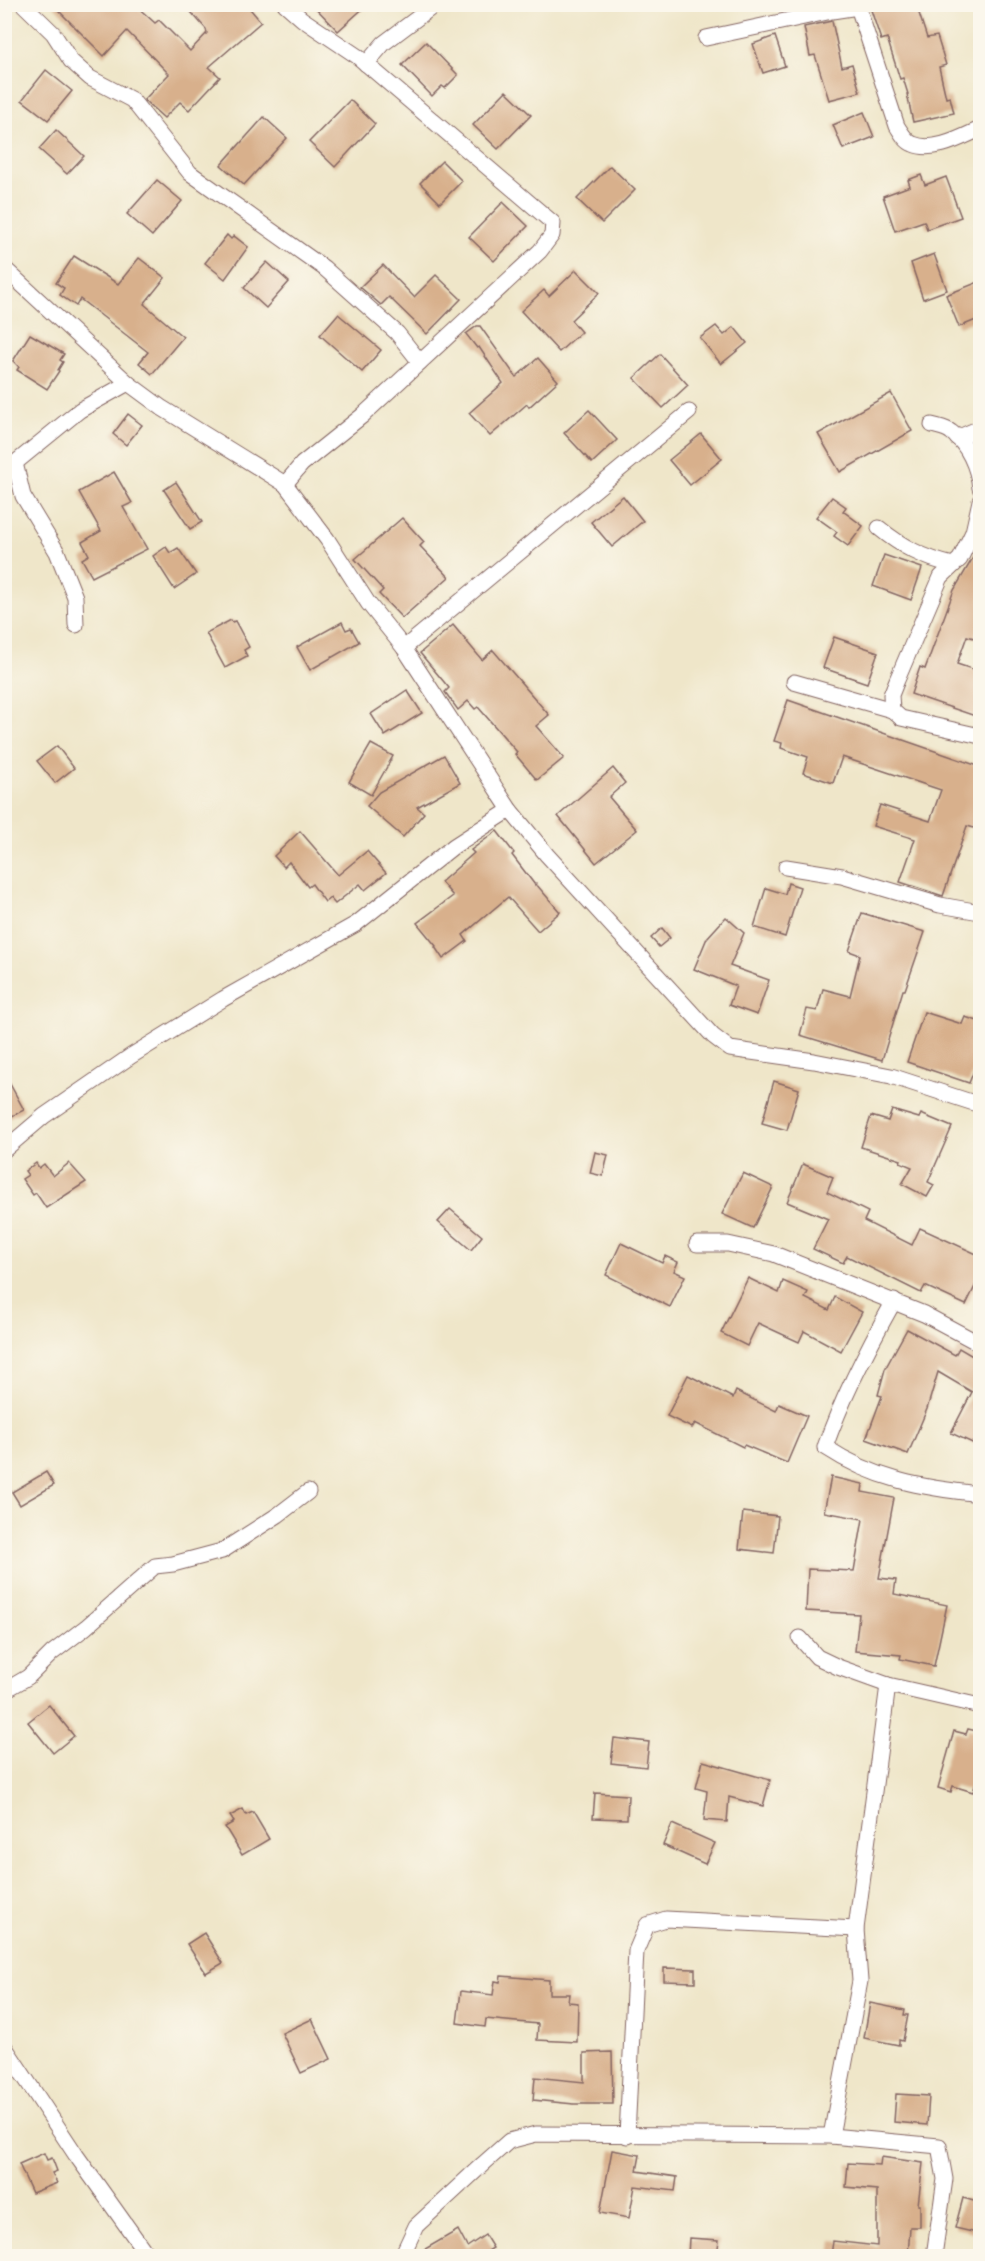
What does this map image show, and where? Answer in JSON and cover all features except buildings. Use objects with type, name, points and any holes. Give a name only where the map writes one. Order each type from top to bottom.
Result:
[{"type":"street","points":[[23,4],[53,33],[71,61],[90,78],[132,100],[190,173],[324,268],[397,333],[420,362]]},
{"type":"street","points":[[285,4],[302,19],[366,64],[553,223],[552,236],[540,251],[362,416],[302,464],[285,484]]},
{"type":"street","points":[[366,64],[384,43],[436,4]]},
{"type":"street","points":[[706,39],[858,6],[897,126],[905,138],[912,144],[940,145],[981,129]]},
{"type":"street","points":[[4,268],[128,383],[162,408],[285,484],[327,540],[368,603],[404,648],[510,810],[547,855],[713,1036],[730,1049],[814,1061],[891,1076],[981,1105]]},
{"type":"street","points":[[76,625],[75,597],[57,552],[23,496],[10,467],[80,410],[128,383]]},
{"type":"street","points":[[404,648],[689,412]]},
{"type":"street","points":[[932,425],[951,431],[957,438],[975,463],[981,488]]},
{"type":"street","points":[[957,438],[981,428]]},
{"type":"street","points":[[892,710],[891,695],[941,577],[960,559],[973,532],[981,501]]},
{"type":"street","points":[[879,528],[912,551],[953,565]]},
{"type":"street","points":[[794,682],[892,710],[901,718],[981,736]]},
{"type":"street","points":[[4,1150],[44,1116],[131,1056],[223,999],[356,924],[454,846],[510,810]]},
{"type":"street","points":[[786,867],[842,876],[940,905],[981,912]]},
{"type":"street","points":[[697,1244],[728,1244],[774,1254],[924,1314],[981,1344]]},
{"type":"street","points":[[894,1301],[871,1341],[840,1405],[825,1447],[840,1457],[888,1479],[944,1490],[981,1494]]},
{"type":"street","points":[[4,1691],[28,1677],[52,1653],[86,1627],[155,1566],[173,1564],[222,1551],[278,1515],[308,1492]]},
{"type":"street","points":[[800,1638],[818,1656],[838,1667],[888,1685],[981,1706]]},
{"type":"street","points":[[831,2136],[860,1981],[856,1929],[888,1685]]},
{"type":"street","points":[[627,2136],[636,1951],[647,1925],[666,1919],[856,1929]]},
{"type":"street","points":[[4,2046],[76,2155],[148,2256]]},
{"type":"street","points":[[402,2256],[416,2226],[509,2140],[536,2134],[831,2136],[939,2146],[945,2179],[934,2256]]}]
